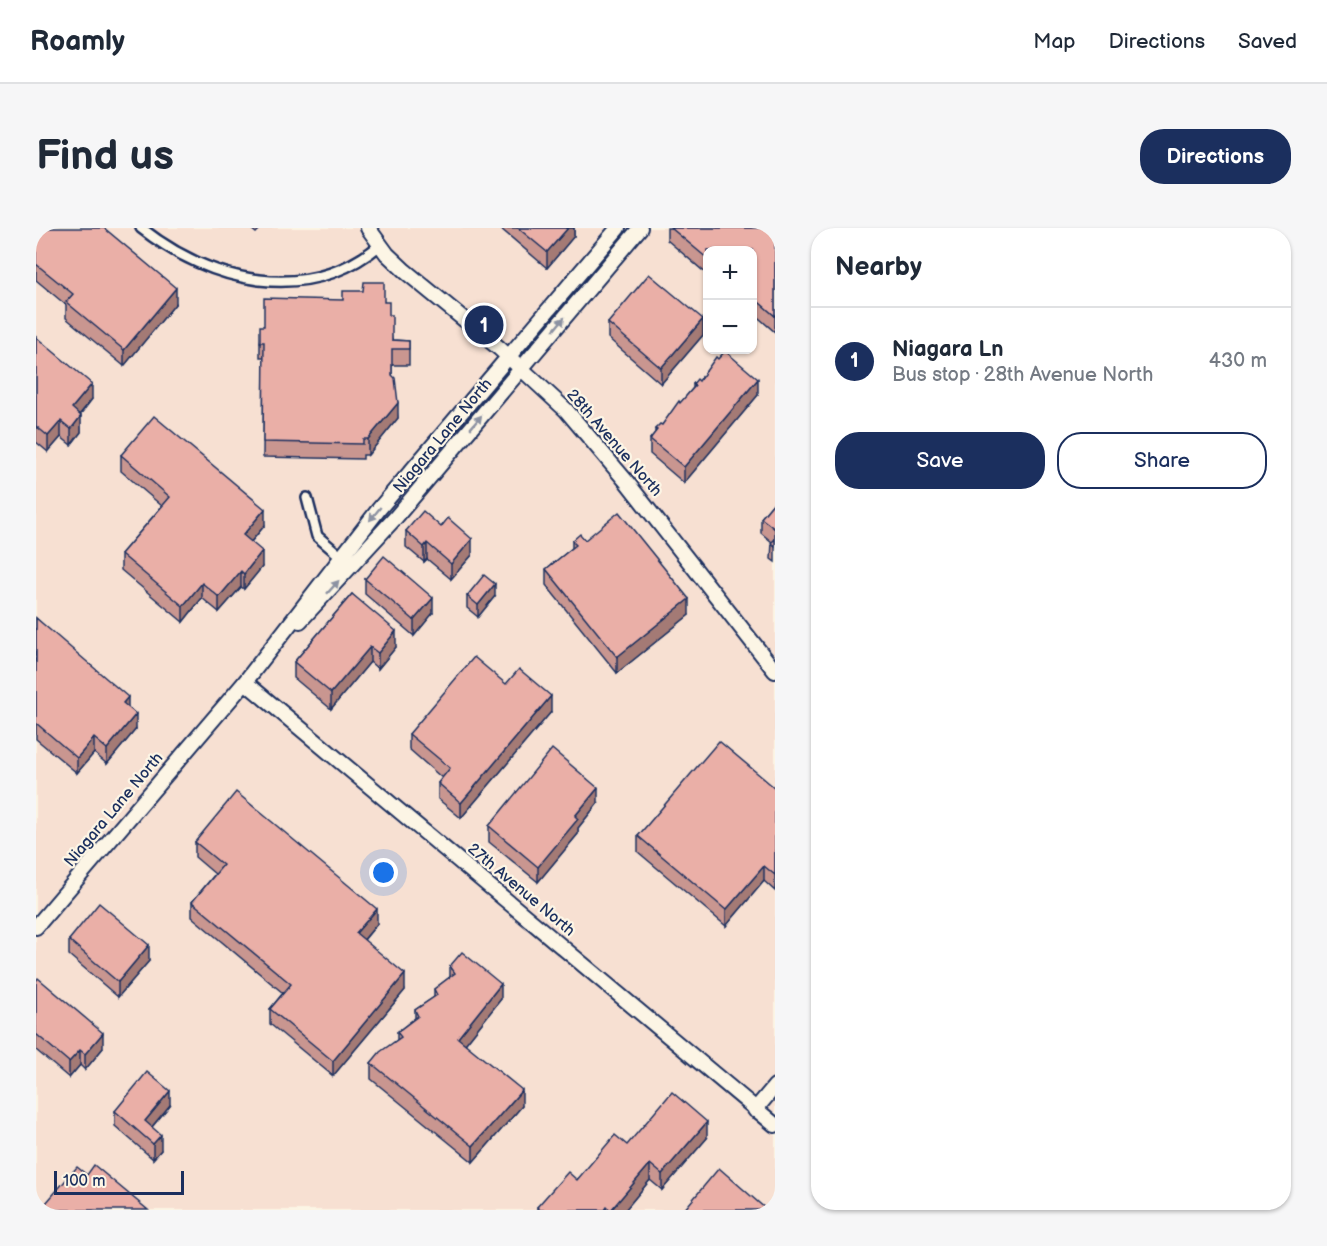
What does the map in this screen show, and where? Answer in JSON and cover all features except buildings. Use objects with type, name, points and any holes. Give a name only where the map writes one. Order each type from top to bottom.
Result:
[{"type":"street","points":[[141,228],[184,257],[232,275],[257,280],[305,281],[327,276],[348,268],[380,245]]},
{"type":"street","name":"28th Avenue North","points":[[368,228],[380,245],[405,271],[509,357],[566,410],[620,473],[775,671]]},
{"type":"street","name":"Niagara Lane North","points":[[36,927],[346,561],[509,357],[618,228]]},
{"type":"street","name":"Niagara Lane North","points":[[346,561],[521,369],[640,228]]},
{"type":"street","points":[[307,498],[317,536],[346,561]]},
{"type":"street","name":"27th Avenue North","points":[[245,682],[775,1125]]},
{"type":"street","points":[[755,1110],[775,1086]]},
{"type":"shaded area","points":[[36,228],[775,228],[775,1210],[36,1210]]},
{"type":"place","name":"Niagara Ln","points":[[484,325]]}]
